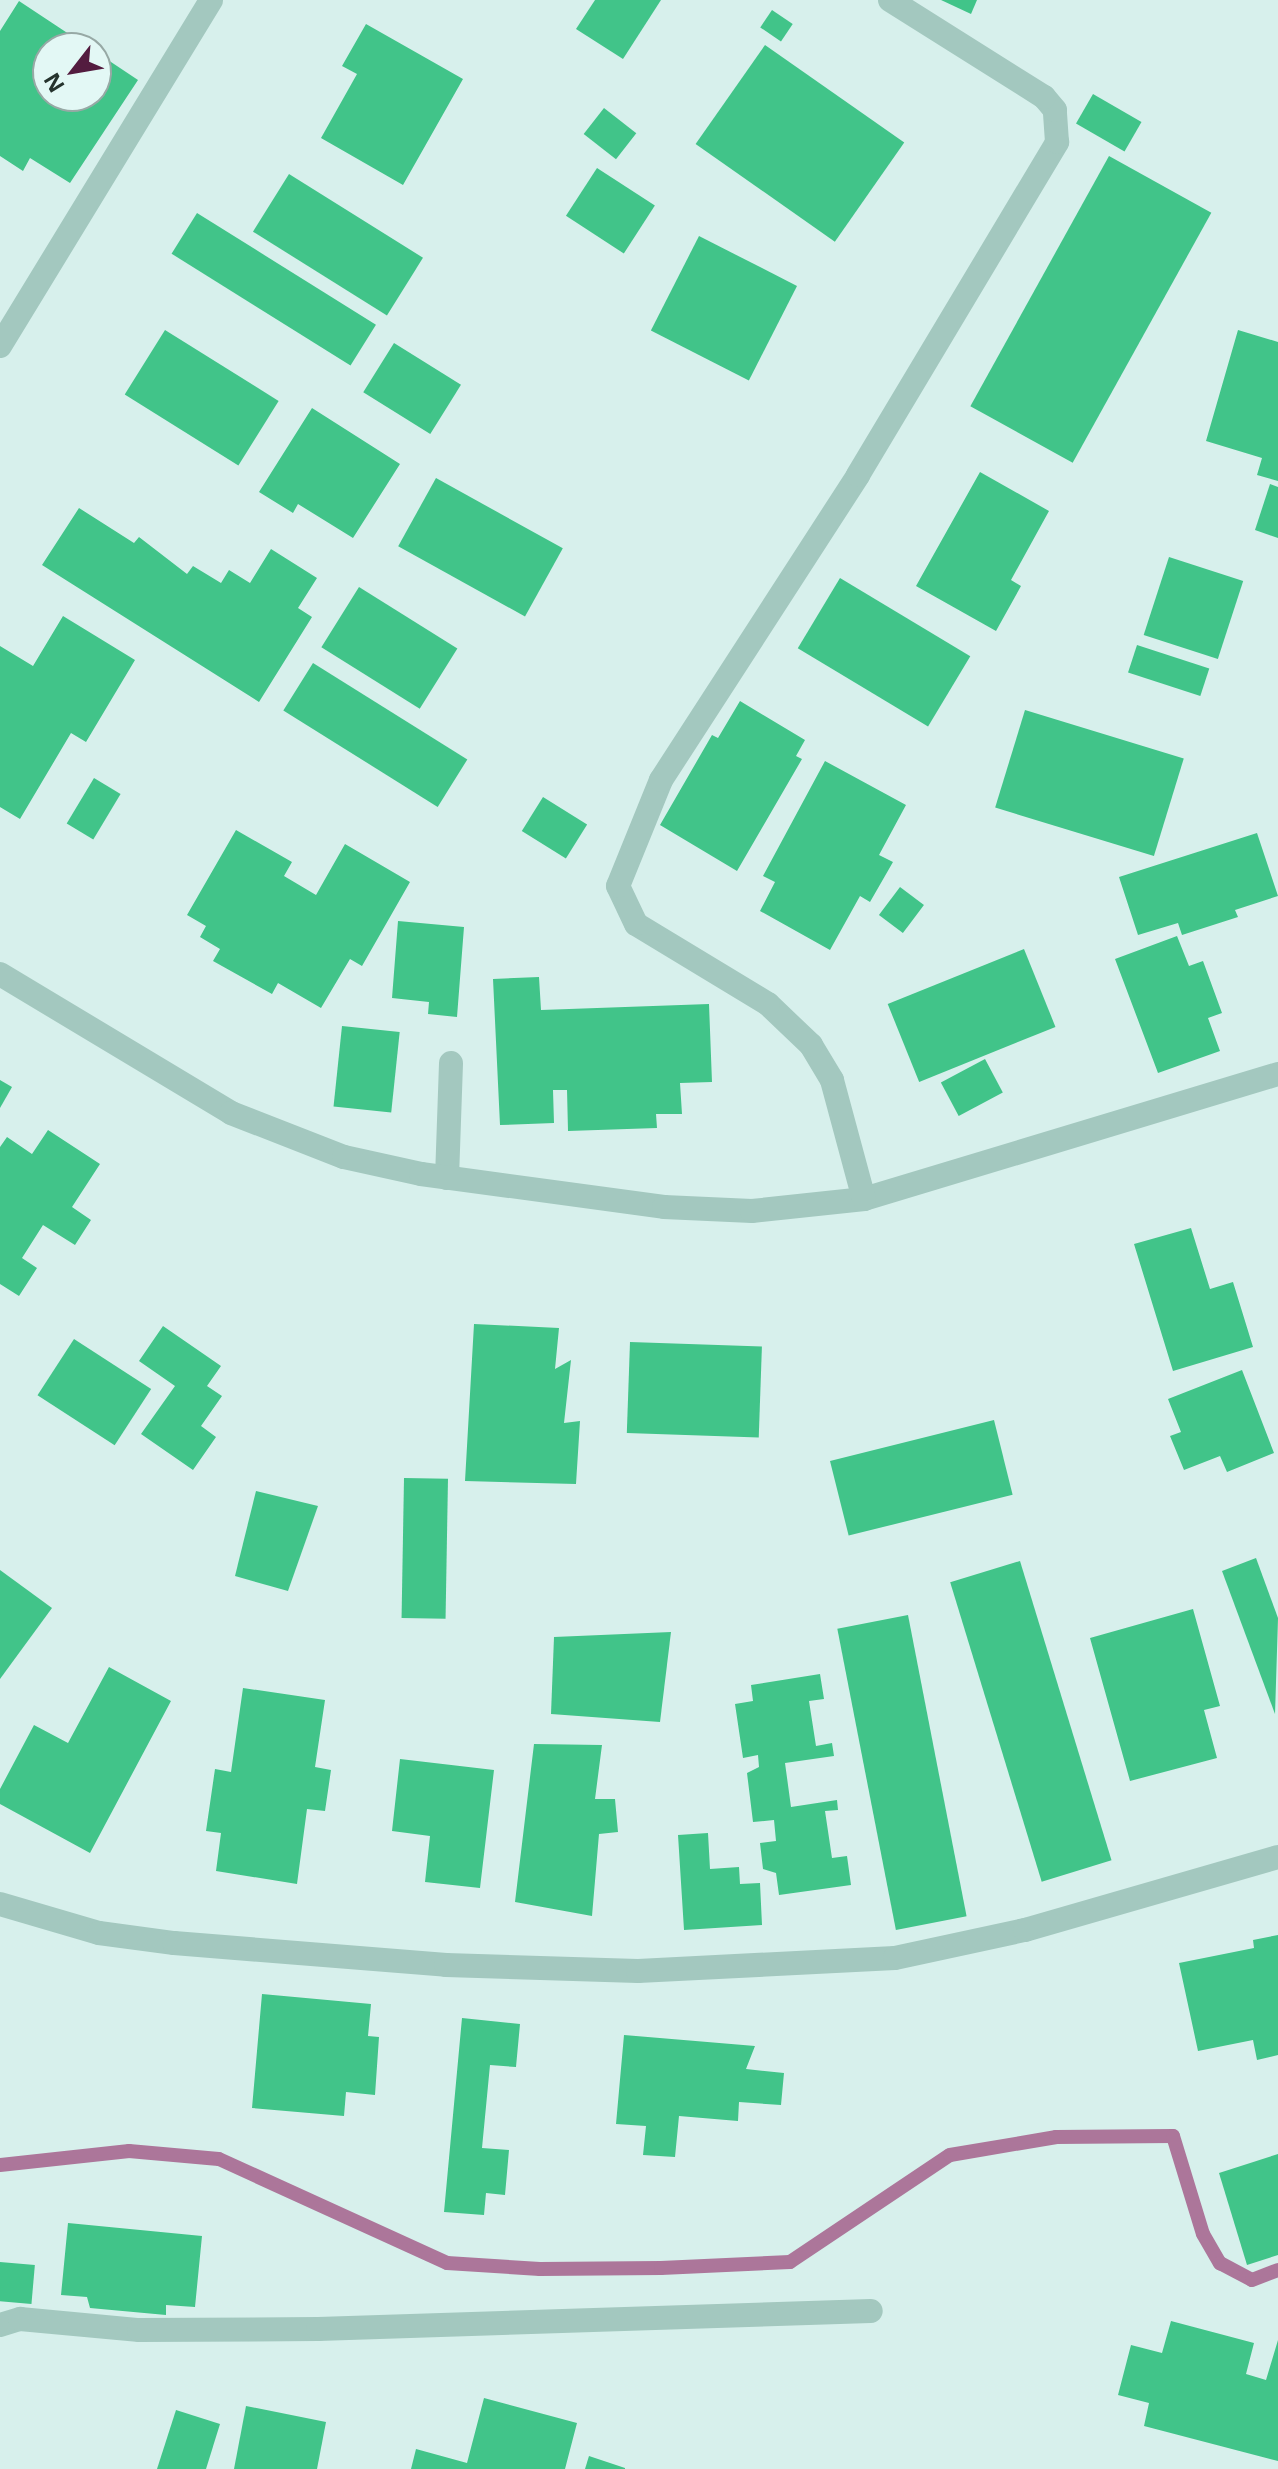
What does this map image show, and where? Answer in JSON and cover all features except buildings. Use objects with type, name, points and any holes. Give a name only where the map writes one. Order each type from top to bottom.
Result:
[{"type":"street","points":[[0,346],[211,0]]},
{"type":"street","points":[[864,1199],[832,1080],[811,1045],[768,1004],[636,924],[618,886],[661,780],[858,475],[1057,142],[1055,110],[1044,97],[890,0]]},
{"type":"street","points":[[0,974],[231,1113],[344,1157],[447,1178],[679,1207],[752,1211],[864,1199],[1278,1074]]},
{"type":"street","points":[[447,1178],[451,1063]]},
{"type":"street","points":[[0,1904],[99,1933],[174,1943],[446,1965],[638,1971],[895,1958],[1025,1930],[1278,1857]]},
{"type":"street","points":[[0,2325],[20,2319],[139,2330],[318,2329],[871,2311]]},
{"type":"waterway","points":[[0,2165],[129,2151],[219,2159],[447,2263],[540,2269],[661,2268],[790,2262],[950,2155],[1056,2137],[1173,2136],[1203,2234],[1220,2263],[1252,2280],[1278,2270]]}]
